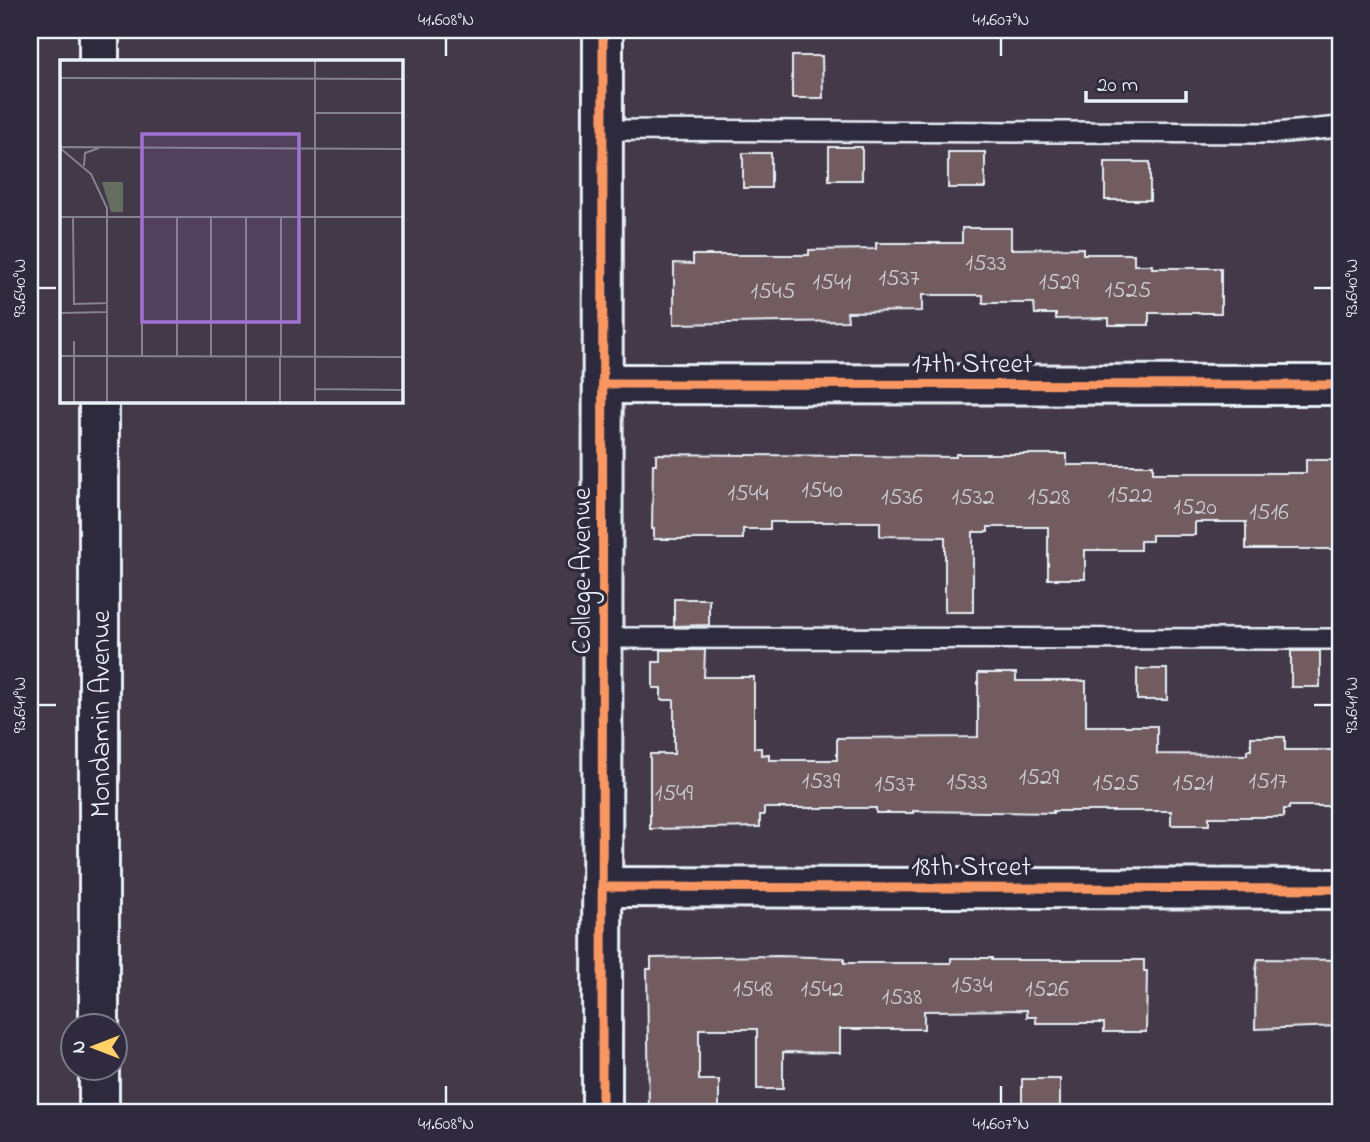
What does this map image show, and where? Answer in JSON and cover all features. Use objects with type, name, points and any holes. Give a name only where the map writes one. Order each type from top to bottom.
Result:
[{"type":"street","points":[[99,30],[99,60]]},
{"type":"street","name":"College Avenue","points":[[602,1112],[603,30]]},
{"type":"street","name":"17th Street","points":[[603,384],[1340,385]]},
{"type":"street","name":"Mondamin Avenue","points":[[99,402],[99,1012]]},
{"type":"street","name":"18th Street","points":[[602,887],[1340,889]]},
{"type":"street","points":[[99,1082],[99,1112]]},
{"type":"lane","points":[[603,130],[1275,133],[1340,127]]},
{"type":"lane","points":[[602,638],[1340,639]]},
{"type":"building","points":[[792,56],[822,56],[823,98],[792,98]]},
{"type":"building","points":[[829,147],[862,147],[862,180],[829,180]]},
{"type":"building","points":[[948,152],[985,152],[985,188],[948,188]]},
{"type":"building","points":[[743,153],[771,153],[771,188],[743,188]]},
{"type":"building","points":[[1105,162],[1150,162],[1150,200],[1105,200]]},
{"type":"building","points":[[962,228],[1011,228],[1011,249],[1083,248],[1083,254],[1134,254],[1134,265],[1152,265],[1152,268],[1221,268],[1221,313],[1149,313],[1149,325],[1109,325],[1109,318],[1056,319],[1056,314],[1035,314],[1034,303],[983,303],[983,295],[922,295],[922,311],[847,312],[848,321],[674,324],[674,263],[693,264],[693,255],[809,255],[809,250],[876,249],[876,243],[962,243]]},
{"type":"building","points":[[656,454],[956,457],[956,454],[1067,454],[1067,465],[1153,465],[1153,473],[1306,473],[1306,460],[1340,460],[1338,549],[1246,549],[1246,522],[1195,522],[1195,535],[1152,535],[1152,541],[1140,541],[1140,550],[1085,550],[1085,579],[1048,579],[1048,527],[988,527],[988,532],[973,532],[973,612],[945,612],[945,537],[880,536],[880,522],[770,522],[770,529],[743,529],[743,539],[654,539],[653,464],[656,464]]},
{"type":"building","points":[[674,599],[709,599],[709,625],[674,626]]},
{"type":"building","points":[[661,650],[705,650],[704,677],[754,677],[754,748],[761,748],[761,755],[769,754],[769,760],[837,760],[837,738],[978,737],[978,673],[1016,673],[1016,681],[1086,681],[1086,726],[1157,726],[1157,754],[1247,755],[1247,750],[1251,750],[1251,737],[1285,737],[1285,750],[1340,750],[1340,806],[1289,806],[1289,809],[1284,809],[1284,817],[1209,817],[1209,825],[1171,825],[1171,811],[876,813],[876,808],[764,808],[764,815],[760,815],[760,827],[650,829],[650,754],[674,754],[674,700],[661,700],[661,688],[653,688],[653,662],[661,662]]},
{"type":"building","points":[[1291,651],[1320,651],[1320,687],[1291,687]]},
{"type":"building","points":[[1137,669],[1167,669],[1167,700],[1137,700]]},
{"type":"building","points":[[651,958],[844,958],[844,963],[951,963],[951,958],[1144,960],[1144,971],[1147,971],[1146,1032],[1104,1032],[1104,1023],[1036,1023],[1036,1017],[1027,1017],[1027,1010],[924,1011],[924,1029],[840,1029],[840,1053],[783,1052],[783,1089],[757,1089],[757,1029],[699,1029],[699,1080],[719,1080],[719,1112],[649,1112],[647,969],[651,969]]},
{"type":"building","points":[[1258,959],[1340,960],[1340,1026],[1255,1029]]},
{"type":"building","points":[[1022,1079],[1060,1079],[1060,1112],[1022,1112]]},
{"type":"cycle path","points":[[602,1112],[603,30]]},
{"type":"cycle path","points":[[603,384],[1340,385]]},
{"type":"cycle path","points":[[602,887],[1340,889]]}]
